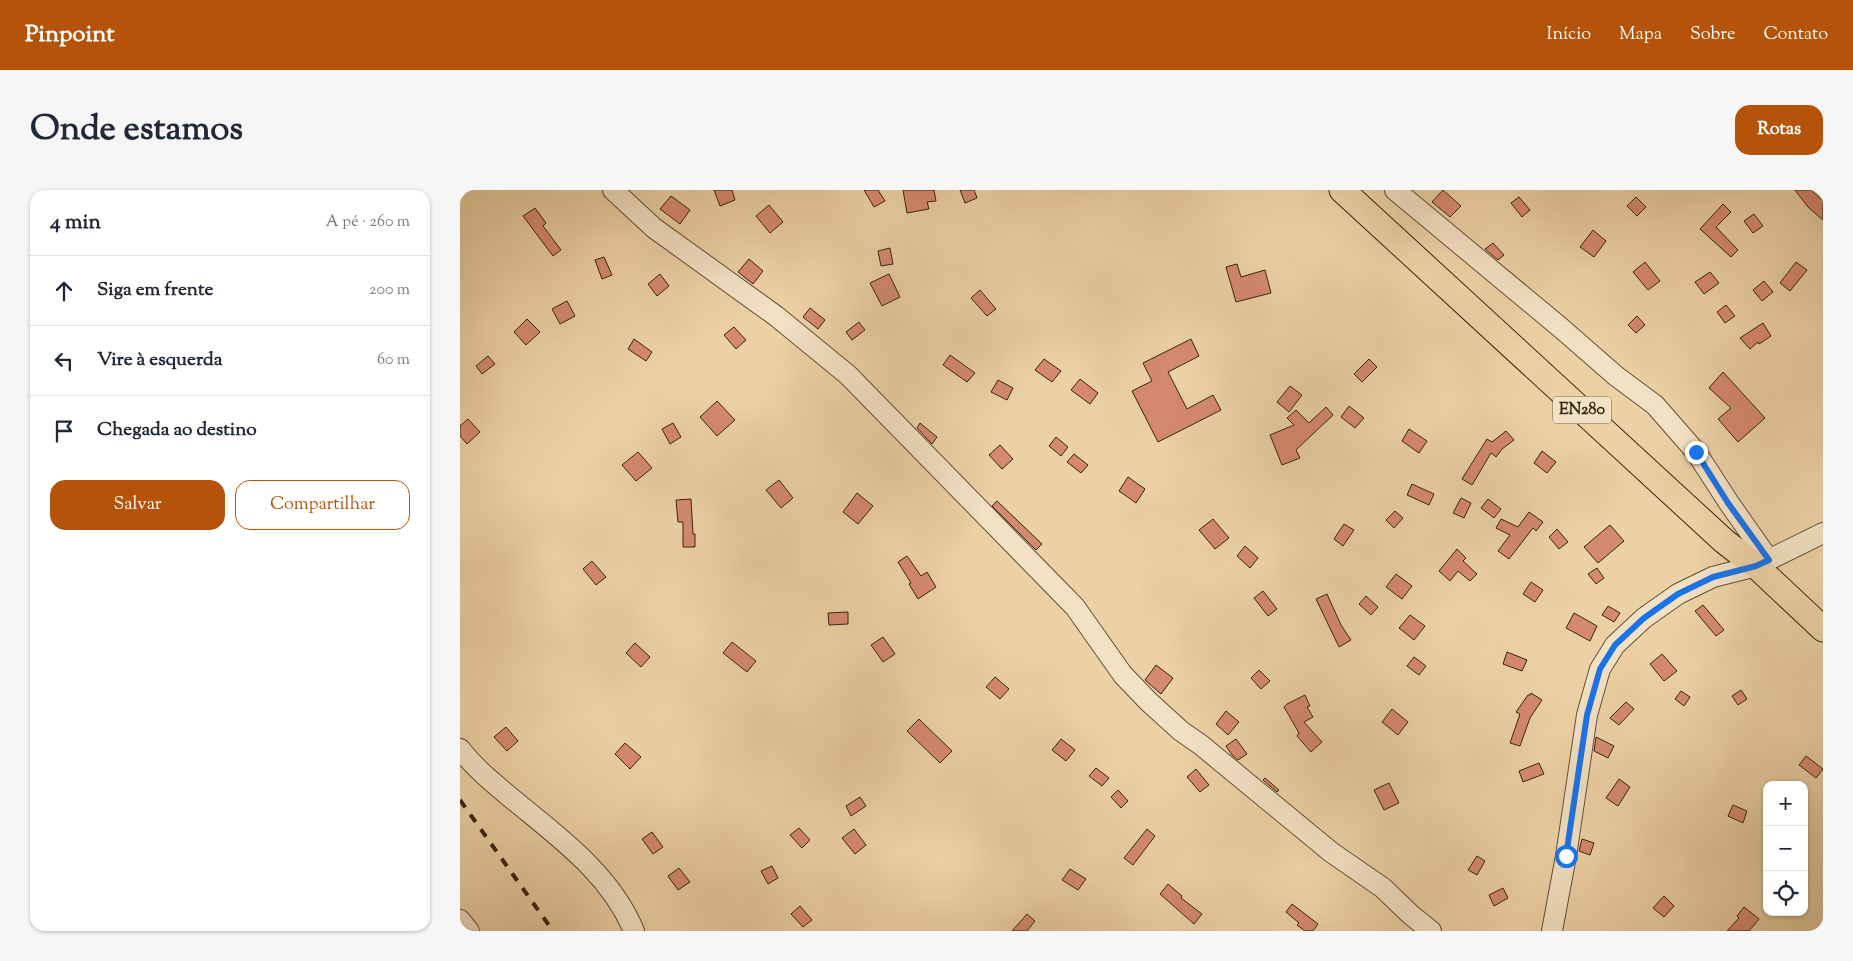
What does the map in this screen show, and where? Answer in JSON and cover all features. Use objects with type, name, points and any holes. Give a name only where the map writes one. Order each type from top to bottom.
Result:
[{"type":"main road","name":"EN280","points":[[1342,190],[1717,534],[1762,563],[1823,629]]},
{"type":"street","points":[[613,190],[654,228],[776,316],[848,375],[1075,607],[1123,675],[1149,702],[1181,731],[1201,745],[1331,852],[1383,888],[1431,931]]},
{"type":"street","points":[[1394,190],[1616,376],[1655,405],[1696,452],[1762,563]]},
{"type":"street","points":[[1552,931],[1566,856],[1587,715],[1600,669],[1615,645],[1644,618],[1678,594],[1713,577],[1762,563],[1823,533]]},
{"type":"street","points":[[460,749],[495,784],[593,868],[625,910],[634,931]]},
{"type":"street","points":[[460,920],[469,931]]},
{"type":"building","points":[[714,190],[732,190],[735,200],[720,206]]},
{"type":"building","points":[[864,190],[878,190],[885,201],[874,207]]},
{"type":"building","points":[[903,190],[934,190],[936,201],[927,202],[929,209],[907,213]]},
{"type":"building","points":[[960,190],[974,190],[977,198],[965,203]]},
{"type":"building","points":[[1443,190],[1461,206],[1450,217],[1432,202]]},
{"type":"building","points":[[1795,190],[1811,190],[1823,201],[1823,220],[1808,207]]},
{"type":"building","points":[[671,196],[690,210],[680,224],[660,209]]},
{"type":"building","points":[[1519,197],[1530,210],[1522,217],[1511,203]]},
{"type":"building","points":[[1636,197],[1646,207],[1637,216],[1627,206]]},
{"type":"building","points":[[1723,204],[1731,212],[1716,227],[1738,250],[1731,257],[1700,229]]},
{"type":"building","points":[[769,205],[783,222],[770,233],[756,216]]},
{"type":"building","points":[[535,208],[546,223],[543,226],[561,250],[553,256],[523,216]]},
{"type":"building","points":[[1754,214],[1763,226],[1753,233],[1744,221]]},
{"type":"building","points":[[1593,230],[1606,241],[1594,257],[1580,247]]},
{"type":"building","points":[[1493,243],[1504,255],[1498,260],[1485,249]]},
{"type":"building","points":[[890,248],[893,264],[881,266],[878,251]]},
{"type":"building","points":[[604,257],[612,275],[602,279],[595,260]]},
{"type":"building","points":[[749,259],[763,271],[753,284],[738,272]]},
{"type":"building","points":[[1645,262],[1660,281],[1648,290],[1633,272]]},
{"type":"building","points":[[1796,262],[1807,270],[1790,291],[1780,283]]},
{"type":"building","points":[[1237,264],[1241,277],[1265,270],[1271,293],[1236,302],[1226,267]]},
{"type":"building","points":[[1710,272],[1719,283],[1704,294],[1695,282]]},
{"type":"building","points":[[660,274],[669,286],[657,296],[648,284]]},
{"type":"building","points":[[889,274],[900,297],[882,306],[870,283]]},
{"type":"building","points":[[1764,281],[1773,292],[1762,301],[1753,290]]},
{"type":"building","points":[[980,290],[996,309],[987,316],[971,298]]},
{"type":"building","points":[[567,301],[575,316],[560,324],[552,309]]},
{"type":"building","points":[[1726,305],[1735,316],[1725,323],[1717,312]]},
{"type":"building","points":[[810,308],[825,320],[818,329],[803,317]]},
{"type":"building","points":[[1637,316],[1645,325],[1636,333],[1628,325]]},
{"type":"building","points":[[527,319],[540,332],[526,345],[514,332]]},
{"type":"building","points":[[859,322],[865,330],[852,340],[846,332]]},
{"type":"building","points":[[1763,323],[1771,336],[1759,344],[1758,342],[1750,349],[1740,338]]},
{"type":"building","points":[[734,327],[746,340],[736,349],[724,335]]},
{"type":"building","points":[[634,339],[652,352],[646,361],[628,349]]},
{"type":"building","points":[[1191,339],[1199,356],[1168,372],[1187,409],[1213,395],[1221,410],[1158,442],[1132,391],[1152,381],[1143,363]]},
{"type":"building","points":[[950,355],[975,373],[967,382],[943,365]]},
{"type":"building","points":[[488,356],[495,364],[482,374],[476,366]]},
{"type":"building","points":[[1044,359],[1061,371],[1052,382],[1035,370]]},
{"type":"building","points":[[1369,359],[1377,367],[1362,382],[1354,374]]},
{"type":"building","points":[[1723,372],[1765,418],[1738,442],[1718,419],[1731,408],[1709,388]]},
{"type":"building","points":[[1080,379],[1098,393],[1090,404],[1071,390]]},
{"type":"building","points":[[998,380],[1013,388],[1007,400],[991,392]]},
{"type":"building","points":[[1290,386],[1302,395],[1289,412],[1277,402]]},
{"type":"building","points":[[717,401],[735,420],[717,436],[700,417]]},
{"type":"building","points":[[1349,406],[1364,418],[1355,428],[1341,417]]},
{"type":"building","points":[[1326,407],[1333,415],[1296,450],[1300,458],[1282,465],[1270,435],[1294,425],[1287,418],[1296,410],[1309,423]]},
{"type":"building","points":[[468,419],[480,432],[467,444],[460,436],[460,426]]},
{"type":"building","points":[[673,423],[681,437],[670,444],[662,429]]},
{"type":"building","points":[[920,423],[937,437],[932,444],[917,428]]},
{"type":"building","points":[[1409,429],[1427,441],[1419,453],[1402,441]]},
{"type":"building","points":[[1506,431],[1514,440],[1502,449],[1496,457],[1491,453],[1472,485],[1462,479],[1487,439],[1492,442]]},
{"type":"building","points":[[1056,437],[1068,447],[1061,456],[1049,446]]},
{"type":"building","points":[[1000,445],[1013,459],[1002,469],[989,455]]},
{"type":"building","points":[[1542,451],[1556,462],[1547,473],[1534,463]]},
{"type":"building","points":[[638,452],[652,468],[636,481],[622,465]]},
{"type":"building","points":[[1074,454],[1088,465],[1081,473],[1067,462]]},
{"type":"building","points":[[1128,477],[1145,489],[1136,503],[1119,491]]},
{"type":"building","points":[[779,480],[793,498],[781,508],[766,490]]},
{"type":"building","points":[[1412,484],[1434,494],[1429,505],[1407,495]]},
{"type":"building","points":[[857,493],[873,506],[858,524],[843,512]]},
{"type":"building","points":[[1461,498],[1471,503],[1464,518],[1453,513]]},
{"type":"building","points":[[691,499],[695,547],[683,547],[683,522],[678,522],[676,500]]},
{"type":"building","points":[[1488,499],[1501,509],[1494,518],[1481,508]]},
{"type":"building","points":[[997,501],[1042,544],[1036,550],[992,506]]},
{"type":"building","points":[[1395,511],[1403,518],[1394,528],[1386,520]]},
{"type":"building","points":[[1529,512],[1543,522],[1536,531],[1533,528],[1509,559],[1498,551],[1510,535],[1496,528],[1501,519],[1518,527]]},
{"type":"building","points":[[1213,519],[1229,538],[1215,549],[1199,530]]},
{"type":"building","points":[[1344,524],[1354,530],[1343,546],[1334,539]]},
{"type":"building","points":[[1610,525],[1624,541],[1598,563],[1584,547]]},
{"type":"building","points":[[1557,529],[1568,542],[1559,549],[1549,537]]},
{"type":"building","points":[[1245,546],[1258,558],[1250,568],[1237,556]]},
{"type":"building","points":[[1457,549],[1466,558],[1463,561],[1477,574],[1470,581],[1458,571],[1450,581],[1439,571]]},
{"type":"building","points":[[907,556],[921,576],[927,572],[936,587],[918,599],[898,562]]},
{"type":"building","points":[[592,561],[606,577],[596,585],[583,569]]},
{"type":"building","points":[[1597,568],[1604,578],[1596,584],[1588,574]]},
{"type":"building","points":[[1396,574],[1412,586],[1402,599],[1386,587]]},
{"type":"building","points":[[1531,582],[1543,590],[1535,602],[1523,594]]},
{"type":"building","points":[[1263,591],[1277,609],[1268,616],[1254,598]]},
{"type":"building","points":[[1327,594],[1341,625],[1351,640],[1339,647],[1316,599]]},
{"type":"building","points":[[1366,596],[1378,607],[1371,615],[1359,604]]},
{"type":"building","points":[[1703,605],[1724,630],[1716,636],[1695,611]]},
{"type":"building","points":[[1608,606],[1620,613],[1614,622],[1602,615]]},
{"type":"building","points":[[848,612],[848,624],[829,625],[828,613]]},
{"type":"building","points":[[1574,613],[1597,626],[1590,641],[1566,628]]},
{"type":"building","points":[[1410,615],[1425,626],[1414,640],[1399,628]]},
{"type":"building","points":[[883,637],[895,654],[883,662],[871,645]]},
{"type":"building","points":[[732,642],[756,661],[747,672],[723,653]]},
{"type":"building","points":[[635,643],[650,657],[641,667],[626,653]]},
{"type":"building","points":[[1507,652],[1527,660],[1522,671],[1503,664]]},
{"type":"building","points":[[1662,654],[1677,671],[1664,681],[1650,664]]},
{"type":"building","points":[[1414,657],[1426,666],[1419,675],[1407,666]]},
{"type":"building","points":[[1156,665],[1173,678],[1161,694],[1145,680]]},
{"type":"building","points":[[1259,670],[1270,681],[1261,689],[1251,678]]},
{"type":"building","points":[[995,677],[1009,689],[1000,699],[986,687]]},
{"type":"building","points":[[1741,690],[1747,699],[1738,705],[1732,696]]},
{"type":"building","points":[[1681,691],[1690,697],[1684,706],[1675,699]]},
{"type":"building","points":[[1531,693],[1542,700],[1530,718],[1520,746],[1510,743],[1520,714],[1516,712]]},
{"type":"building","points":[[1305,695],[1310,706],[1307,707],[1313,717],[1304,722],[1322,742],[1311,752],[1297,736],[1299,733],[1284,707]]},
{"type":"building","points":[[1626,702],[1634,709],[1619,725],[1610,718]]},
{"type":"building","points":[[1392,709],[1408,722],[1398,735],[1382,722]]},
{"type":"building","points":[[1226,711],[1239,722],[1228,735],[1216,724]]},
{"type":"building","points":[[919,719],[952,751],[940,763],[907,731]]},
{"type":"building","points":[[506,727],[518,741],[507,751],[494,737]]},
{"type":"building","points":[[1596,737],[1614,746],[1608,758],[1594,751]]},
{"type":"building","points":[[1061,739],[1075,750],[1066,761],[1052,750]]},
{"type":"building","points":[[1236,739],[1247,754],[1238,760],[1226,746]]},
{"type":"building","points":[[625,743],[641,757],[630,769],[615,754]]},
{"type":"building","points":[[1806,756],[1823,769],[1816,778],[1799,765]]},
{"type":"building","points":[[1539,763],[1544,774],[1523,782],[1519,771]]},
{"type":"building","points":[[1096,768],[1109,778],[1102,786],[1089,776]]},
{"type":"building","points":[[1196,769],[1209,785],[1200,792],[1187,777]]},
{"type":"building","points":[[1265,778],[1279,790],[1277,792],[1263,780]]},
{"type":"building","points":[[1619,779],[1630,787],[1618,806],[1606,798]]},
{"type":"building","points":[[1389,783],[1399,803],[1384,810],[1374,790]]},
{"type":"building","points":[[1118,790],[1128,801],[1121,808],[1111,797]]},
{"type":"building","points":[[860,797],[866,806],[851,816],[846,806]]},
{"type":"building","points":[[1733,805],[1747,811],[1743,823],[1728,816]]},
{"type":"building","points":[[799,828],[810,840],[802,848],[790,835]]},
{"type":"building","points":[[854,829],[866,845],[855,854],[842,838]]},
{"type":"building","points":[[1147,829],[1155,836],[1133,865],[1124,858]]},
{"type":"building","points":[[652,832],[663,847],[653,854],[642,839]]},
{"type":"building","points":[[1582,839],[1594,843],[1590,855],[1579,851]]},
{"type":"building","points":[[1477,856],[1485,861],[1477,875],[1468,870]]},
{"type":"building","points":[[772,866],[778,878],[768,884],[761,871]]},
{"type":"building","points":[[679,868],[690,882],[678,890],[668,876]]},
{"type":"building","points":[[1070,869],[1086,879],[1078,890],[1062,880]]},
{"type":"building","points":[[1168,884],[1182,896],[1181,898],[1202,914],[1194,924],[1160,894]]},
{"type":"building","points":[[1503,888],[1508,898],[1494,906],[1489,895]]},
{"type":"building","points":[[1664,896],[1674,906],[1664,917],[1653,908]]},
{"type":"building","points":[[1292,904],[1318,924],[1313,931],[1305,931],[1286,912]]},
{"type":"building","points":[[800,906],[812,920],[803,927],[791,914]]},
{"type":"building","points":[[1744,907],[1759,919],[1749,931],[1727,931],[1739,918],[1737,916]]},
{"type":"building","points":[[1027,914],[1035,921],[1027,931],[1012,931]]},
{"type":"railway","points":[[460,800],[553,931]]},
{"type":"route","points":[[1566,856],[1587,715],[1600,669],[1615,645],[1644,618],[1678,594],[1713,577],[1756,566],[1769,560],[1728,503],[1696,452]]}]
